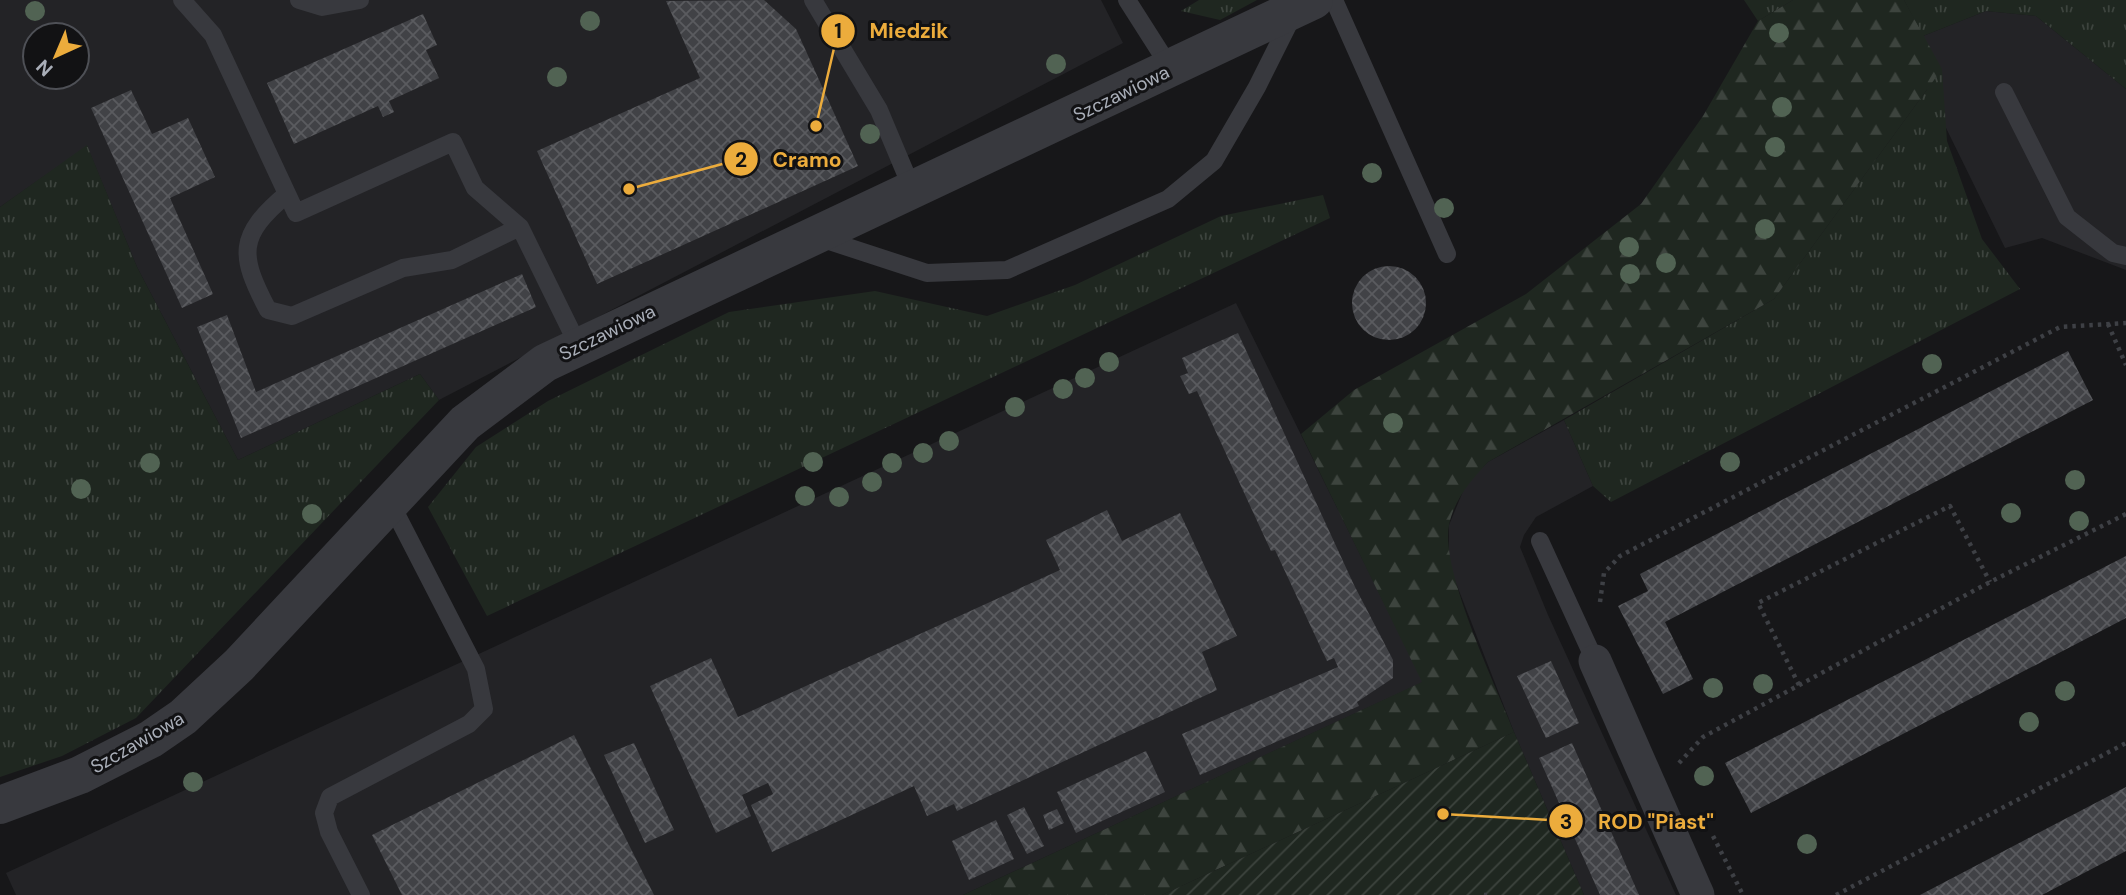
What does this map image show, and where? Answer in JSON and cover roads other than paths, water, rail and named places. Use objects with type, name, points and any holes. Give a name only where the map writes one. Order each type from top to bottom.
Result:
[{"type":"street","name":"Szczawiowa","points":[[0,804],[80,775],[151,739],[183,717],[239,665],[465,423],[515,383],[578,345],[913,191],[1305,4]]},
{"type":"street","points":[[1595,661],[1698,895]]},
{"type":"lane","points":[[182,0],[213,35],[296,213],[453,142],[475,188],[520,227],[578,345]]},
{"type":"lane","points":[[299,0],[322,7],[360,0]]},
{"type":"lane","points":[[813,0],[879,110],[913,191]]},
{"type":"lane","points":[[1127,0],[1171,69]]},
{"type":"lane","points":[[1334,0],[1447,254]]},
{"type":"lane","points":[[814,236],[927,272],[1007,270],[1168,199],[1214,161],[1305,4]]},
{"type":"lane","points":[[2004,92],[2067,218],[2113,253],[2126,256]]},
{"type":"lane","points":[[287,194],[261,216],[246,251],[249,274],[268,310],[292,316],[403,268],[452,260],[520,227]]},
{"type":"lane","points":[[360,895],[329,832],[324,813],[330,797],[468,724],[484,709],[482,687],[476,669],[391,504]]},
{"type":"lane","points":[[1540,541],[1595,661]]},
{"type":"place","name":"Miedzik","points":[[816,126]]},
{"type":"place","name":"Cramo","points":[[629,189]]},
{"type":"place","name":"ROD \"Piast\"","points":[[1443,814]]}]
